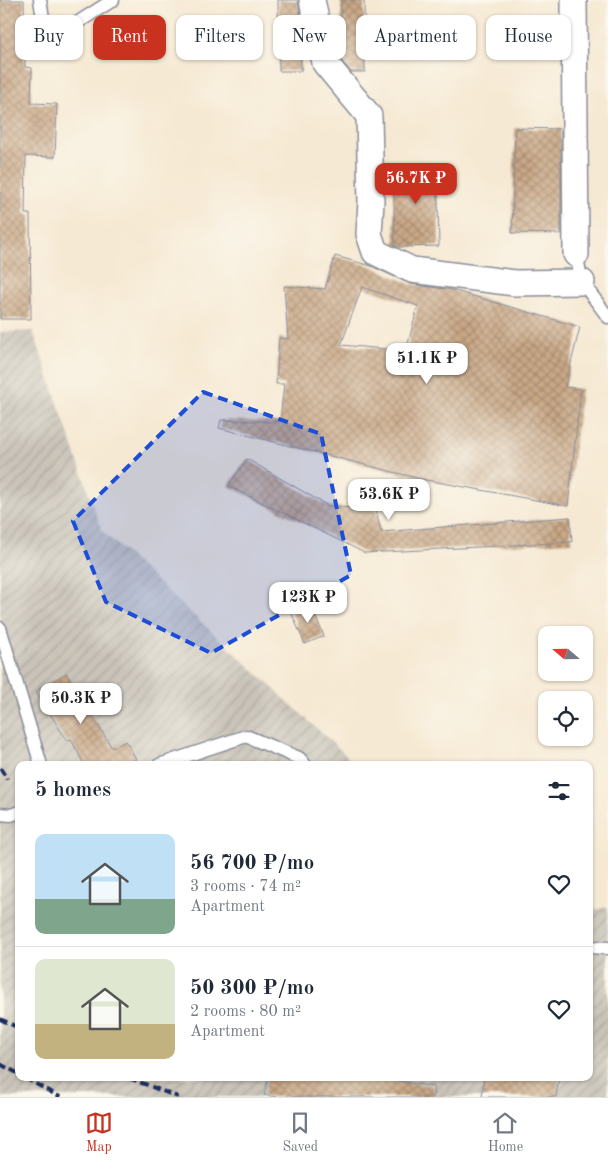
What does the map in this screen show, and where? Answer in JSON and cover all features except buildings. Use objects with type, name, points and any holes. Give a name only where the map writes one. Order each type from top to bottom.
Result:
[{"type":"street","points":[[312,0],[324,63],[368,116],[371,202],[369,234],[375,252],[412,270],[516,283],[582,282]]},
{"type":"street","points":[[574,0],[576,254]]},
{"type":"lane","points":[[40,0],[47,42],[113,0]]},
{"type":"lane","points":[[576,254],[582,282],[608,317]]},
{"type":"lane","points":[[0,628],[41,761]]},
{"type":"lane","points":[[171,761],[246,736],[299,758],[302,761]]},
{"type":"lane","points":[[0,814],[15,814]]},
{"type":"lane","points":[[593,947],[608,948]]},
{"type":"highlighted area","points":[[203,392],[321,434],[351,575],[211,653],[106,602],[73,521]]},
{"type":"shaded area","points":[[33,331],[102,531],[347,756],[350,761],[15,761],[15,1081],[593,1081],[593,910],[608,907],[608,1097],[0,1097],[0,332]]},
{"type":"railway","points":[[0,768],[7,779]]},
{"type":"railway","points":[[0,1019],[15,1026]]},
{"type":"railway","points":[[0,1064],[15,1072]]},
{"type":"railway","points":[[31,1081],[60,1097]]},
{"type":"railway","points":[[137,1081],[178,1097]]}]
